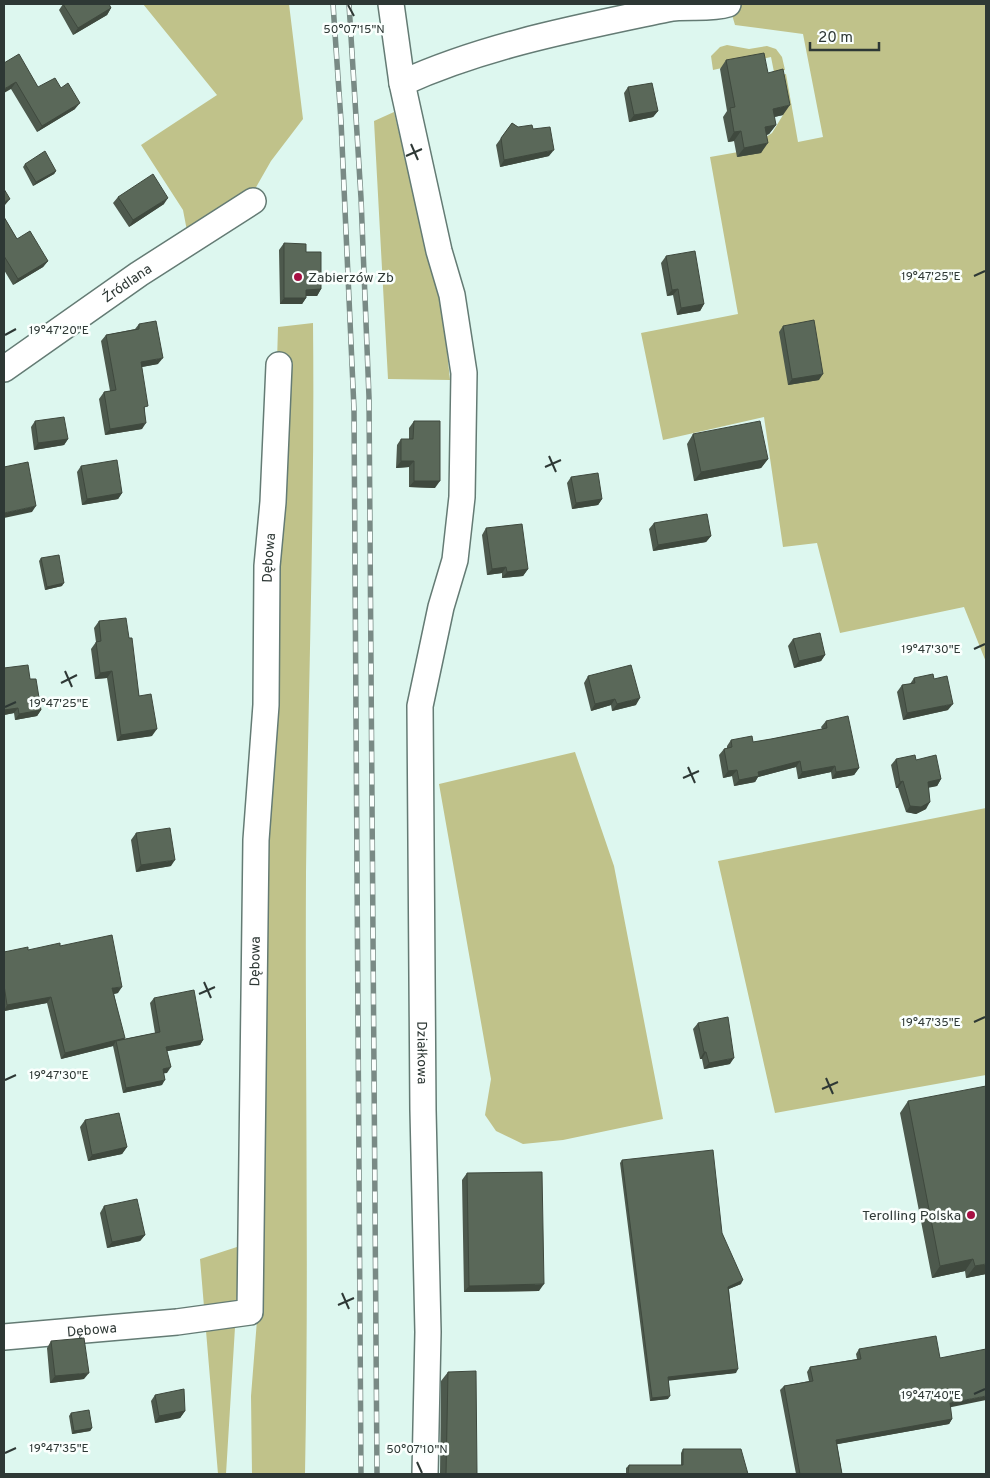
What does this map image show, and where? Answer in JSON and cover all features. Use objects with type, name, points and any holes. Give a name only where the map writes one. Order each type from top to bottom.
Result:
[{"type":"street","name":"Działkowa","points":[[392,4],[402,83],[439,251],[452,295],[464,373],[462,497],[455,560],[434,634],[420,706],[423,1110],[428,1332],[425,1474]]},
{"type":"street","points":[[402,83],[428,71],[512,43],[675,7],[728,4]]},
{"type":"street","name":"Źródlana","points":[[4,369],[139,274],[253,202]]},
{"type":"street","name":"Dębowa","points":[[4,1337],[177,1322],[250,1312],[256,840],[266,705],[267,566],[273,502],[279,366]]},
{"type":"green space","points":[[143,4],[289,4],[303,119],[271,161],[251,196],[188,236],[183,210],[141,145],[217,95]]},
{"type":"green space","points":[[737,4],[986,4],[986,662],[964,607],[840,633],[817,543],[783,547],[764,417],[663,440],[641,333],[738,314],[710,157],[761,148],[766,137],[772,133],[783,115],[775,76],[786,74],[798,142],[823,137],[803,34],[735,25],[730,8]]},
{"type":"green space","points":[[727,45],[749,49],[767,46],[776,49],[782,57],[785,70],[774,72],[771,57],[713,70],[711,56],[720,47]]},
{"type":"green space","points":[[394,112],[443,314],[450,380],[388,379],[374,121]]},
{"type":"green space","points":[[313,323],[312,530],[306,873],[307,1324],[305,1474],[252,1474],[251,1396],[263,1244],[261,924],[278,327]]},
{"type":"green space","points":[[575,752],[614,866],[663,1119],[563,1140],[523,1144],[496,1131],[485,1115],[491,1079],[439,784]]},
{"type":"green space","points":[[986,808],[986,1075],[775,1113],[718,861]]},
{"type":"green space","points":[[240,1246],[226,1474],[218,1474],[200,1259]]},
{"type":"building","points":[[63,4],[109,4],[111,8],[78,28]]},
{"type":"building","points":[[764,53],[768,73],[783,69],[790,105],[773,109],[776,125],[765,127],[768,143],[744,148],[741,131],[734,132],[730,108],[735,107],[726,60]]},
{"type":"building","points":[[19,54],[38,87],[55,78],[61,88],[68,83],[80,103],[42,126],[16,82],[4,89],[4,63]]},
{"type":"building","points":[[652,83],[658,111],[634,115],[628,87]]},
{"type":"building","points":[[512,123],[518,127],[532,125],[533,129],[550,127],[554,150],[504,160],[501,138]]},
{"type":"building","points":[[45,151],[56,171],[36,182],[25,164]]},
{"type":"building","points":[[153,174],[168,198],[133,220],[118,197]]},
{"type":"building","points":[[4,189],[10,199],[4,202]]},
{"type":"building","points":[[4,217],[17,239],[30,231],[48,261],[18,279],[4,256]]},
{"type":"building","name":"Zabierzów Zb","points":[[284,243],[306,244],[306,252],[321,252],[321,289],[306,290],[306,298],[284,298]]},
{"type":"building","points":[[695,251],[704,304],[681,308],[678,289],[672,290],[666,256]]},
{"type":"building","points":[[814,320],[823,374],[792,379],[783,326]]},
{"type":"building","points":[[156,321],[163,358],[141,362],[148,406],[144,407],[146,423],[110,429],[104,392],[116,390],[106,335],[139,329],[139,324]]},
{"type":"building","points":[[64,417],[68,439],[38,443],[35,421]]},
{"type":"building","points":[[414,421],[440,421],[440,481],[414,481],[414,461],[401,461],[401,439],[413,439]]},
{"type":"building","points":[[760,421],[768,459],[701,472],[693,434]]},
{"type":"building","points":[[117,460],[122,493],[87,499],[81,466]]},
{"type":"building","points":[[28,462],[36,506],[4,513],[4,467]]},
{"type":"building","points":[[598,473],[602,499],[576,503],[571,477]]},
{"type":"building","points":[[707,514],[711,536],[658,545],[654,523]]},
{"type":"building","points":[[522,524],[528,569],[507,572],[506,567],[492,569],[486,528]]},
{"type":"building","points":[[59,555],[64,583],[47,587],[41,558]]},
{"type":"building","points":[[126,618],[129,638],[132,638],[139,696],[151,694],[157,729],[121,735],[112,671],[100,673],[96,642],[101,641],[99,621]]},
{"type":"building","points":[[820,633],[825,655],[799,661],[793,639]]},
{"type":"building","points":[[28,665],[30,679],[36,679],[41,710],[19,714],[18,708],[4,710],[4,668]]},
{"type":"building","points":[[631,665],[640,698],[617,704],[615,699],[595,704],[588,676]]},
{"type":"building","points":[[933,674],[934,679],[947,676],[953,704],[907,713],[902,685],[915,683],[914,678]]},
{"type":"building","points":[[848,716],[859,768],[836,772],[835,766],[802,772],[800,761],[758,772],[759,776],[739,780],[737,770],[728,771],[724,749],[732,747],[731,740],[752,736],[753,742],[827,728],[826,721]]},
{"type":"building","points":[[915,755],[916,760],[936,755],[941,779],[928,782],[930,802],[921,807],[910,806],[903,781],[900,782],[896,759]]},
{"type":"building","points":[[170,828],[175,860],[141,865],[136,833]]},
{"type":"building","points":[[112,935],[122,987],[112,988],[125,1038],[65,1053],[51,997],[7,1005],[4,985],[4,952],[28,947],[28,950],[60,943],[60,946]]},
{"type":"building","points":[[194,990],[203,1040],[166,1047],[171,1067],[163,1069],[165,1080],[126,1088],[116,1041],[160,1032],[154,998]]},
{"type":"building","points":[[728,1017],[734,1058],[709,1063],[706,1052],[704,1052],[698,1023]]},
{"type":"building","points":[[986,1086],[986,1264],[975,1266],[973,1259],[940,1266],[908,1101]]},
{"type":"building","points":[[119,1113],[127,1147],[92,1155],[85,1120]]},
{"type":"building","points":[[713,1150],[722,1233],[743,1280],[728,1287],[738,1369],[668,1377],[670,1396],[652,1398],[622,1160]]},
{"type":"building","points":[[542,1172],[544,1284],[469,1286],[467,1173]]},
{"type":"building","points":[[137,1199],[145,1235],[112,1242],[104,1206]]},
{"type":"building","points":[[936,1336],[940,1358],[986,1349],[986,1396],[950,1403],[952,1419],[836,1440],[842,1474],[800,1474],[784,1386],[813,1381],[810,1367],[861,1359],[859,1349]]},
{"type":"building","points":[[84,1338],[89,1373],[55,1376],[51,1341]]},
{"type":"building","points":[[476,1371],[477,1474],[446,1474],[448,1372]]},
{"type":"building","points":[[184,1389],[185,1411],[159,1416],[155,1395]]},
{"type":"building","points":[[89,1410],[92,1428],[74,1431],[71,1413]]},
{"type":"building","points":[[683,1449],[741,1449],[748,1474],[628,1474],[629,1465],[683,1465]]},
{"type":"railway","points":[[333,4],[341,121],[354,409],[361,1474]]},
{"type":"railway","points":[[349,4],[361,198],[369,397],[377,1474]]},
{"type":"place","name":"Zabierzów Zb","points":[[298,277]]},
{"type":"place","name":"Terolling Polska","points":[[971,1215]]}]
